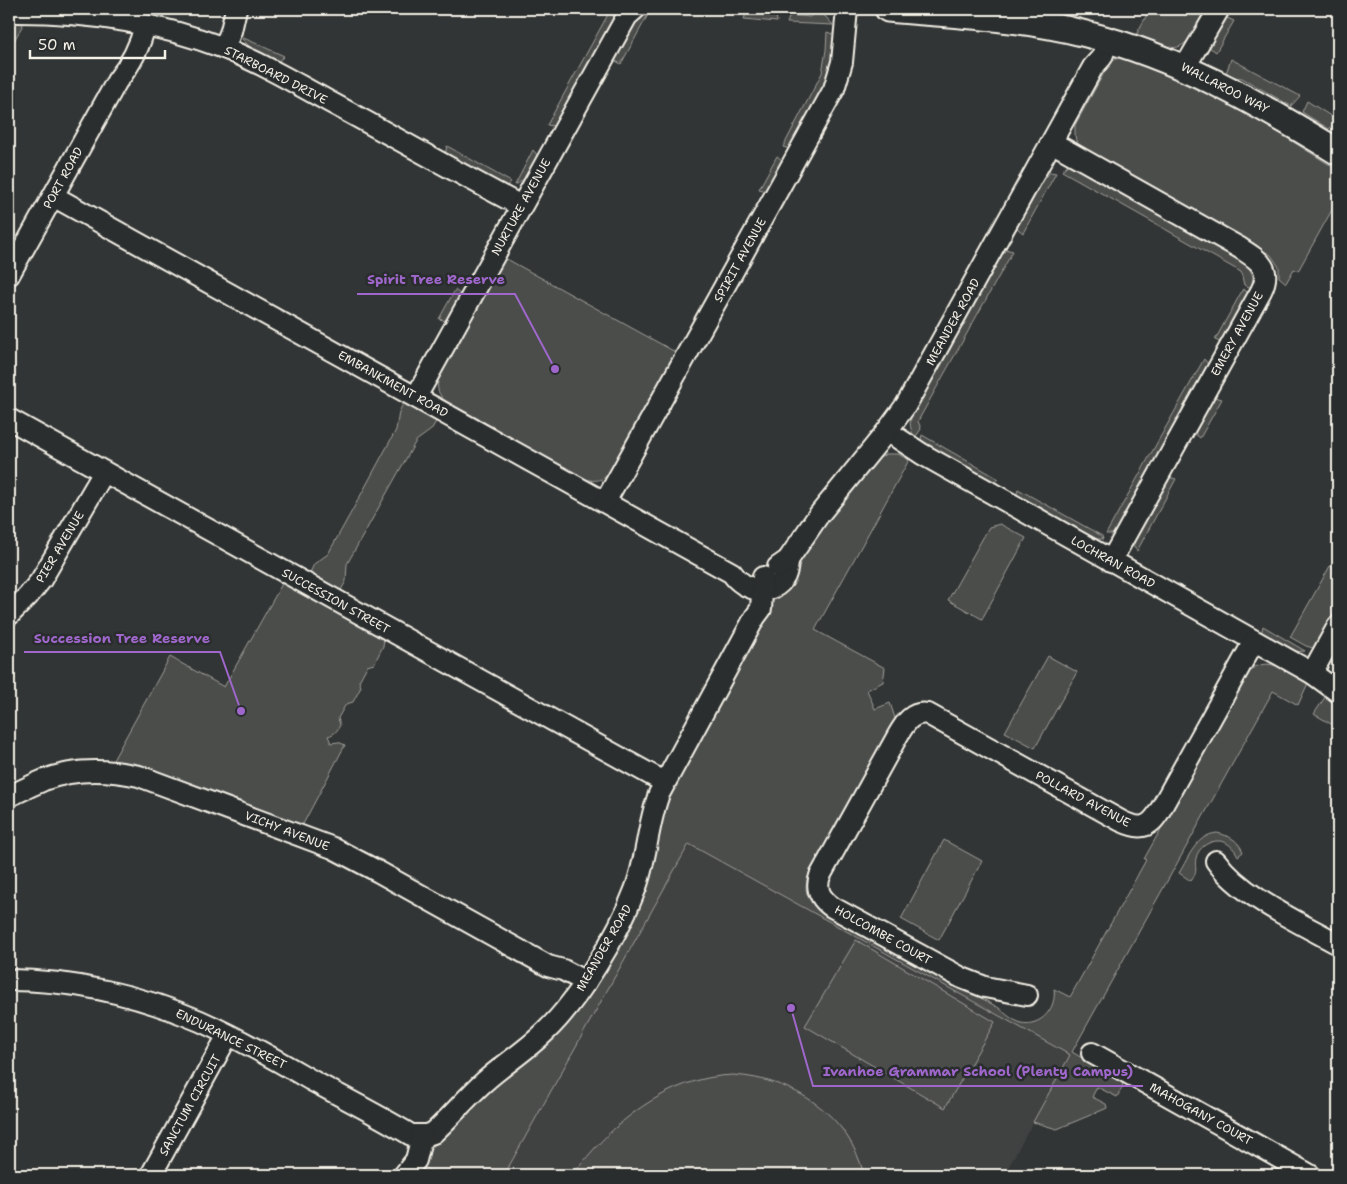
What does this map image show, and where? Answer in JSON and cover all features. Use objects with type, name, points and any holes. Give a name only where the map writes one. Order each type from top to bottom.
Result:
[{"type":"street","points":[[217,46],[214,35],[230,9]]},
{"type":"street","points":[[217,46],[231,31],[236,9]]},
{"type":"street","name":"SPIRIT AVENUE","points":[[605,502],[834,89],[842,62],[847,9]]},
{"type":"street","name":"WALLAROO WAY","points":[[893,9],[1036,24],[1104,38],[1185,67],[1265,108],[1338,152]]},
{"type":"street","points":[[1185,67],[1218,9]]},
{"type":"street","name":"NURTURE AVENUE","points":[[416,397],[630,11]]},
{"type":"street","name":"STARBOARD DRIVE","points":[[9,12],[76,14],[137,24],[189,36],[217,46],[289,79],[521,206]]},
{"type":"street","name":"PORT ROAD","points":[[9,275],[117,81],[129,32],[137,24]]},
{"type":"street","name":"MEANDER ROAD","points":[[416,1135],[433,1133],[488,1078],[539,1038],[558,1019],[583,987],[622,919],[635,890],[644,860],[654,808],[664,782],[761,609],[759,583],[774,587],[780,583],[785,575],[788,560],[818,516],[887,432],[917,388],[1053,143],[1093,68],[1094,55],[1104,38]]},
{"type":"street","name":"EMERY AVENUE","points":[[1053,143],[1240,248],[1264,266],[1266,275],[1261,291],[1111,561]]},
{"type":"street","name":"EMBANKMENT ROAD","points":[[53,196],[732,573],[739,572],[759,583]]},
{"type":"street","name":"SUCCESSION STREET","points":[[9,420],[664,782]]},
{"type":"street","name":"LOCHRAN ROAD","points":[[887,432],[922,454],[1312,673],[1338,692]]},
{"type":"street","name":"PIER AVENUE","points":[[9,615],[41,580],[104,472]]},
{"type":"street","points":[[1312,673],[1338,626]]},
{"type":"street","name":"POLLARD AVENUE","points":[[912,717],[922,713],[939,719],[1121,821],[1137,827],[1143,826],[1149,824],[1159,812],[1254,642]]},
{"type":"street","name":"HOLCOMBE COURT","points":[[912,717],[898,735],[820,876],[819,894],[832,907],[962,978],[985,987],[1027,995]]},
{"type":"street","name":"VICHY AVENUE","points":[[9,796],[44,780],[74,772],[104,771],[139,776],[334,848],[548,966],[558,980],[583,987]]},
{"type":"street","points":[[1216,861],[1225,874],[1253,896],[1338,944]]},
{"type":"street","name":"ENDURANCE STREET","points":[[9,980],[64,984],[115,993],[166,1008],[228,1035],[416,1135]]},
{"type":"street","name":"SANCTUM CIRCUIT","points":[[151,1175],[228,1035]]},
{"type":"street","name":"MAHOGANY COURT","points":[[1092,1053],[1310,1175]]},
{"type":"street","points":[[405,1174],[406,1156],[416,1135]]},
{"type":"shaded area","points":[[611,9],[620,9],[554,126],[547,125]]},
{"type":"shaded area","points":[[642,9],[650,11],[621,64],[614,60]]},
{"type":"shaded area","points":[[1150,9],[1207,9],[1186,42],[1173,48],[1135,37]]},
{"type":"shaded area","points":[[747,11],[776,14],[777,22],[744,19]]},
{"type":"shaded area","points":[[815,12],[825,16],[833,25],[787,23],[790,15],[810,17]]},
{"type":"shaded area","points":[[1225,17],[1234,21],[1216,52],[1209,47]]},
{"type":"shaded area","points":[[9,21],[25,21],[9,50]]},
{"type":"shaded area","points":[[827,32],[835,35],[832,65],[826,84],[790,149],[783,147],[822,73]]},
{"type":"shaded area","points":[[243,38],[284,56],[278,62],[253,50]]},
{"type":"shaded area","points":[[1123,57],[1130,57],[1219,95],[1226,103],[1338,170],[1338,199],[1298,271],[1294,269],[1286,283],[1279,277],[1279,267],[1271,255],[1090,154],[1076,141],[1075,125],[1109,64]]},
{"type":"shaded area","points":[[1231,59],[1300,96],[1291,106],[1242,78],[1225,76]]},
{"type":"shaded area","points":[[1307,101],[1337,120],[1329,129],[1302,112]]},
{"type":"shaded area","points":[[447,146],[511,182],[507,186],[497,183],[445,154]]},
{"type":"shaded area","points":[[533,150],[538,156],[532,168],[515,185]]},
{"type":"shaded area","points":[[777,156],[783,161],[767,191],[759,189]]},
{"type":"shaded area","points":[[1069,165],[1243,262],[1252,274],[1252,288],[1244,285],[1241,272],[1062,171]]},
{"type":"shaded area","points":[[1050,172],[1056,173],[1023,233],[1017,228]]},
{"type":"shaded area","points":[[1005,249],[1013,251],[918,421],[921,429],[914,436],[910,424],[912,414]]},
{"type":"shaded area","points":[[505,258],[677,353],[612,470],[600,480],[586,479],[576,475],[450,405],[441,396],[438,382],[444,366]]},
{"type":"shaded area","points":[[1243,289],[1249,293],[1222,343],[1215,340]]},
{"type":"shaded area","points":[[455,290],[461,295],[447,321],[439,319]]},
{"type":"shaded area","points":[[1204,359],[1209,365],[1118,527],[1113,534],[1106,534]]},
{"type":"shaded area","points":[[1214,397],[1222,399],[1200,438],[1194,433]]},
{"type":"shaded area","points":[[404,402],[437,420],[431,430],[416,441],[347,564],[346,581],[340,592],[309,575],[314,564],[328,554],[363,491],[396,430],[399,412]]},
{"type":"shaded area","points":[[922,435],[999,479],[991,483],[920,443]]},
{"type":"shaded area","points":[[886,454],[898,454],[909,460],[815,630],[885,668],[883,682],[867,690],[875,709],[890,703],[895,718],[809,874],[806,890],[809,898],[816,906],[999,1008],[1009,1017],[1021,1023],[1035,1022],[1046,1015],[1050,1009],[1053,1003],[1054,989],[1070,997],[1146,860],[1144,859],[1250,671],[1264,664],[1272,665],[1287,670],[1308,683],[1298,705],[1273,691],[1072,1052],[1123,1082],[1117,1097],[1097,1087],[1092,1097],[1106,1104],[1107,1108],[1057,1129],[1033,1122],[1070,1055],[689,844],[504,1175],[439,1175],[420,1165],[426,1152],[441,1140],[477,1101],[554,1037],[591,994],[602,976],[669,797],[763,624],[767,602],[820,530],[875,461]]},
{"type":"shaded area","points":[[1169,477],[1176,479],[1137,551],[1133,546],[1137,535]]},
{"type":"shaded area","points":[[1018,489],[1102,536],[1103,539],[1086,536],[1016,497]]},
{"type":"shaded area","points":[[1000,524],[1026,538],[982,619],[948,600],[989,527]]},
{"type":"shaded area","points":[[1330,566],[1338,571],[1338,606],[1313,648],[1290,637]]},
{"type":"shaded area","points":[[283,582],[384,639],[383,646],[374,664],[367,666],[359,681],[361,687],[353,702],[346,704],[338,718],[340,725],[338,729],[328,736],[331,743],[338,742],[345,745],[302,826],[151,770],[112,762],[170,657],[224,687]]},
{"type":"shaded area","points":[[1263,626],[1305,651],[1288,649],[1261,634]]},
{"type":"shaded area","points":[[1338,647],[1338,677],[1334,670],[1333,662]]},
{"type":"shaded area","points":[[1048,656],[1077,672],[1035,748],[1005,732]]},
{"type":"shaded area","points":[[1327,694],[1338,705],[1338,728],[1314,714]]},
{"type":"shaded area","points":[[1217,833],[1233,839],[1239,844],[1243,852],[1238,856],[1233,848],[1226,843],[1216,841],[1208,843],[1197,854],[1196,872],[1191,881],[1179,873],[1198,842]]},
{"type":"shaded area","points":[[944,840],[982,861],[939,940],[901,919]]},
{"type":"shaded area","points":[[689,844],[1070,1055],[1004,1175],[504,1175]]},
{"type":"shaded area","points":[[856,940],[995,1022],[945,1108],[805,1026]]},
{"type":"shaded area","points":[[733,1075],[756,1078],[777,1084],[797,1092],[816,1104],[846,1134],[857,1153],[864,1175],[573,1175],[604,1138],[622,1121],[642,1107],[663,1094],[685,1084]]},
{"type":"place","name":"Spirit Tree Reserve","points":[[555,369]]},
{"type":"place","name":"Succession Tree Reserve","points":[[241,711]]},
{"type":"place","name":"Ivanhoe Grammar School (Plenty Campus)","points":[[791,1008]]}]
